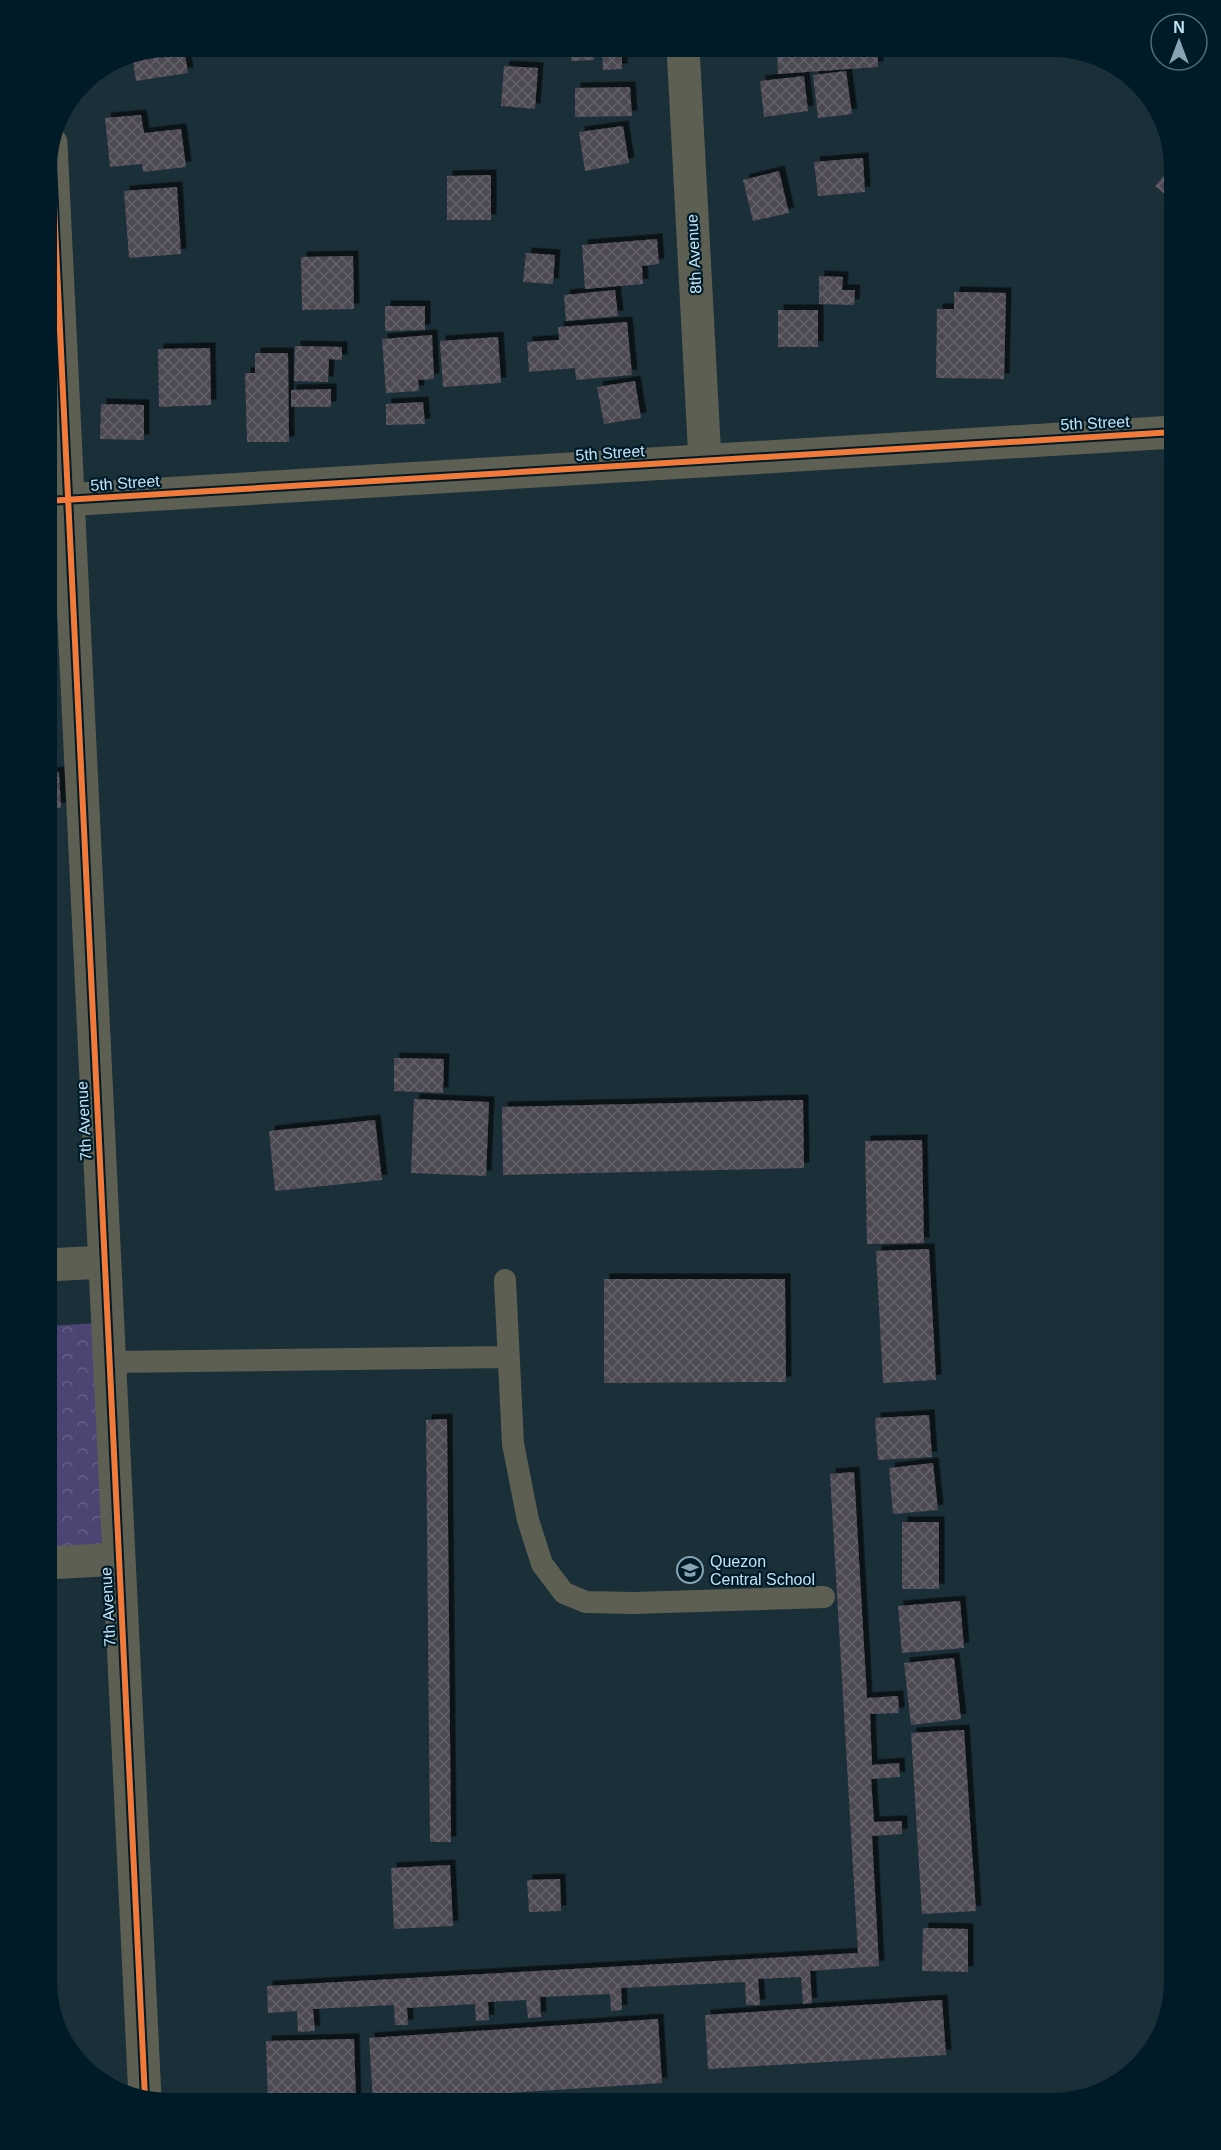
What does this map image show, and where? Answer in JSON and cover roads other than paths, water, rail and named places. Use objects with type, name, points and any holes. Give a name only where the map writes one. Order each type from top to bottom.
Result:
[{"type":"street","name":"8th Avenue","points":[[684,57],[705,460]]},
{"type":"street","name":"5th Street","points":[[57,501],[1164,433]]},
{"type":"street","name":"7th Avenue","points":[[57,501],[105,1262],[145,2091]]},
{"type":"street","points":[[57,1264],[105,1262]]},
{"type":"street","points":[[57,1562],[119,1559]]},
{"type":"lane","points":[[505,1280],[513,1444],[528,1520],[542,1564],[564,1593],[586,1602],[633,1603],[824,1597]]},
{"type":"lane","points":[[110,1362],[508,1357]]},
{"type":"place","name":"Quezon Central School","points":[[690,1570]]}]
